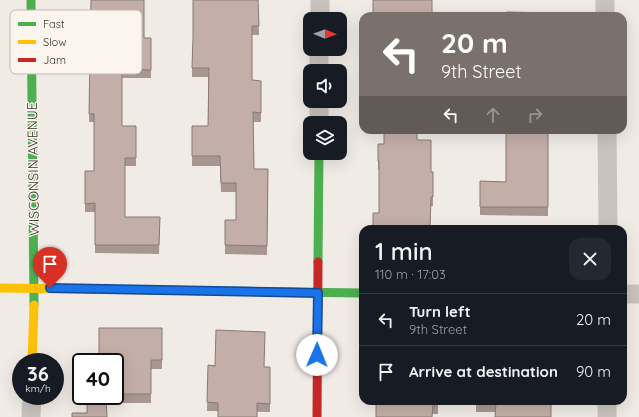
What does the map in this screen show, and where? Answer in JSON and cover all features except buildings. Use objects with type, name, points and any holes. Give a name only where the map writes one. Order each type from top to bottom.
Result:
[{"type":"street","name":"WISCONSIN AVENUE","points":[[31,0],[31,10]]},
{"type":"street","points":[[320,0],[320,12]]},
{"type":"street","points":[[605,0],[605,12]]},
{"type":"street","name":"WISCONSIN AVENUE","points":[[32,74],[34,288],[32,353]]},
{"type":"street","points":[[607,134],[608,225]]},
{"type":"street","points":[[317,417],[319,160]]},
{"type":"street","points":[[0,288],[359,293]]},
{"type":"street","points":[[627,294],[639,294]]},
{"type":"street","points":[[31,417],[32,405]]},
{"type":"street","points":[[607,405],[607,417]]},
{"type":"traffic: fast","points":[[31,0],[31,10]]},
{"type":"traffic: fast","points":[[32,74],[34,305]]},
{"type":"traffic: fast","points":[[318,262],[319,160]]},
{"type":"traffic: fast","points":[[149,290],[359,293]]},
{"type":"traffic: slow","points":[[0,288],[149,290]]},
{"type":"traffic: slow","points":[[32,353],[34,305]]},
{"type":"traffic: jam","points":[[317,417],[318,262]]},
{"type":"route","points":[[50,288],[318,293],[317,355]]}]
